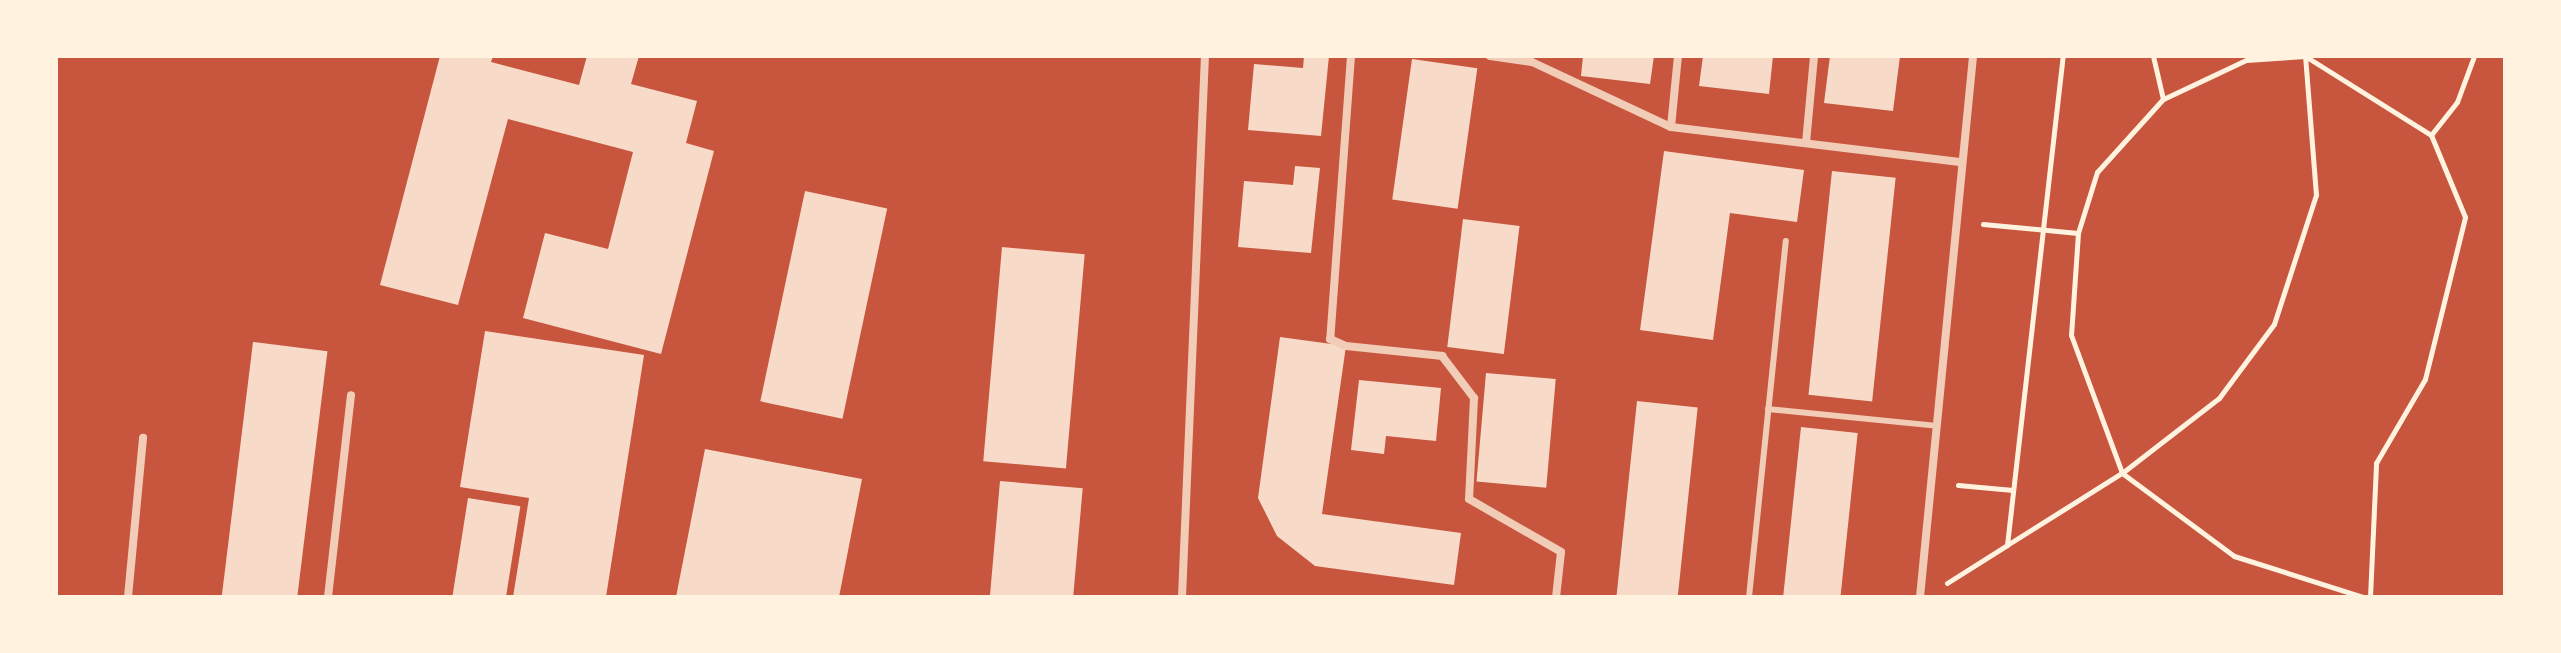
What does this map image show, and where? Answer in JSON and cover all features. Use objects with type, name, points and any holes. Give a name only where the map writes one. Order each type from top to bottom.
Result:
[{"type":"street","points":[[1182,597],[1205,56]]},
{"type":"street","points":[[1351,56],[1330,339],[1346,346],[1442,356],[1474,398],[1469,499],[1561,552],[1556,597]]},
{"type":"street","points":[[1490,56],[1532,59],[1671,127],[1962,162]]},
{"type":"street","points":[[1671,127],[1678,56]]},
{"type":"street","points":[[1806,143],[1814,56]]},
{"type":"street","points":[[1920,597],[1973,56]]},
{"type":"street","points":[[328,597],[351,395]]},
{"type":"street","points":[[128,597],[143,438]]},
{"type":"lane","points":[[1749,597],[1786,241]]},
{"type":"lane","points":[[1768,409],[1937,426]]},
{"type":"path","points":[[2007,545],[2063,56]]},
{"type":"path","points":[[2153,56],[2163,99]]},
{"type":"path","points":[[1940,588],[2122,473],[2219,398],[2274,324],[2316,195],[2305,56]]},
{"type":"path","points":[[2363,597],[2234,556],[2122,473],[2071,335],[2078,233],[2097,172],[2163,99],[2246,60],[2305,56],[2431,135],[2465,217],[2425,379],[2376,463],[2370,597]]},
{"type":"path","points":[[2431,135],[2457,102],[2474,56]]},
{"type":"path","points":[[1957,222],[2078,233]]},
{"type":"path","points":[[1932,482],[2013,490]]},
{"type":"building","points":[[440,56],[493,56],[491,62],[579,85],[587,56],[639,56],[631,84],[697,101],[686,143],[714,151],[661,354],[523,318],[545,233],[608,249],[633,152],[508,119],[458,305],[380,285]]},
{"type":"building","points":[[1304,56],[1329,56],[1321,136],[1248,130],[1254,64],[1303,68]]},
{"type":"building","points":[[1583,56],[1654,56],[1650,84],[1581,76]]},
{"type":"building","points":[[1703,56],[1773,56],[1769,94],[1699,86]]},
{"type":"building","points":[[1830,56],[1900,56],[1893,111],[1824,103]]},
{"type":"building","points":[[1412,59],[1477,68],[1458,209],[1392,200]]},
{"type":"building","points":[[1664,151],[1804,170],[1797,222],[1730,213],[1713,340],[1640,330]]},
{"type":"building","points":[[1295,166],[1320,168],[1311,253],[1238,247],[1244,181],[1293,185]]},
{"type":"building","points":[[1832,171],[1896,178],[1872,401],[1808,395]]},
{"type":"building","points":[[805,191],[887,208],[842,419],[760,401]]},
{"type":"building","points":[[1463,219],[1520,226],[1504,354],[1447,347]]},
{"type":"building","points":[[1002,247],[1085,254],[1066,468],[983,461]]},
{"type":"building","points":[[485,331],[644,355],[606,597],[513,597],[529,498],[460,487]]},
{"type":"building","points":[[1280,337],[1346,346],[1322,514],[1461,533],[1454,585],[1315,566],[1277,536],[1258,498]]},
{"type":"building","points":[[253,342],[327,351],[297,597],[222,597]]},
{"type":"building","points":[[1486,373],[1556,379],[1546,488],[1477,482]]},
{"type":"building","points":[[1359,380],[1441,388],[1436,441],[1386,436],[1384,454],[1351,450]]},
{"type":"building","points":[[1637,401],[1698,407],[1678,597],[1616,597]]},
{"type":"building","points":[[1801,427],[1858,433],[1840,597],[1783,597]]},
{"type":"building","points":[[705,449],[862,479],[839,597],[676,597]]},
{"type":"building","points":[[1000,481],[1083,488],[1073,597],[990,597]]},
{"type":"building","points":[[468,498],[520,506],[506,597],[452,597]]}]
